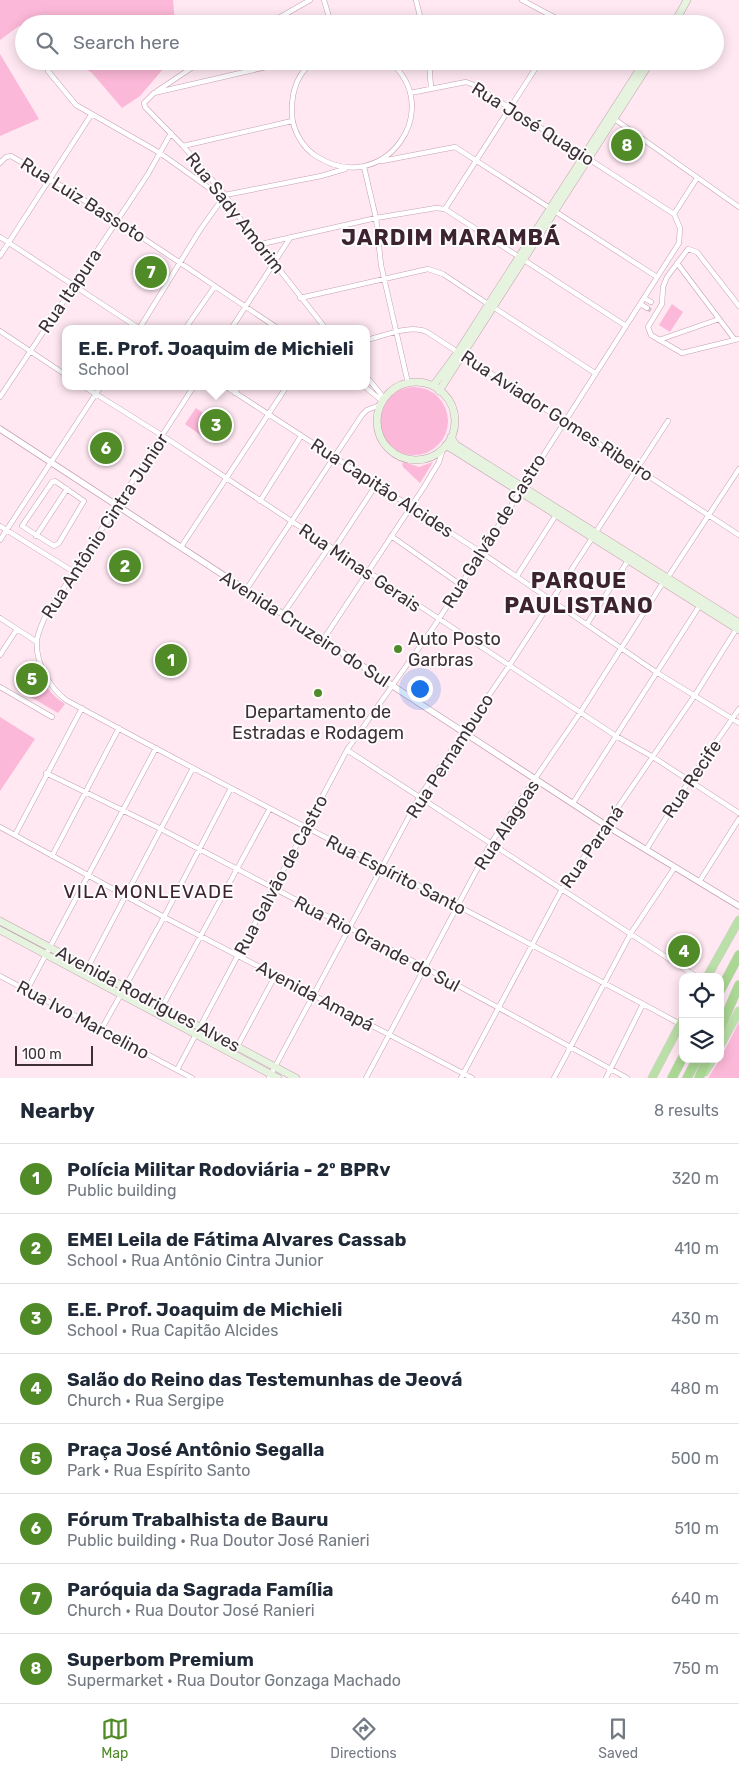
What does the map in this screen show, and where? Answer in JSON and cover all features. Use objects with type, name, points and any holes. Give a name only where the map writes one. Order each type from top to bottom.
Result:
[{"type":"highway","points":[[709,973],[739,920]]},
{"type":"highway","points":[[724,983],[739,955]]},
{"type":"highway","points":[[724,1006],[739,978]]},
{"type":"highway","points":[[724,1020],[739,985]]},
{"type":"highway","points":[[724,1039],[739,1011]]},
{"type":"highway","points":[[652,1078],[679,1025]]},
{"type":"highway","points":[[672,1078],[680,1063]]},
{"type":"highway","points":[[687,1078],[695,1063]]},
{"type":"highway","points":[[700,1078],[706,1063]]},
{"type":"highway","points":[[700,1078],[710,1063]]},
{"type":"main road","points":[[674,15],[682,0]]},
{"type":"main road","points":[[678,15],[686,0]]},
{"type":"main road","points":[[436,388],[491,306],[642,70]]},
{"type":"main road","points":[[416,382],[436,388],[449,400],[453,409],[454,428],[451,437],[444,447],[434,455],[419,459],[403,457],[394,452],[380,436],[377,415],[382,402],[398,386],[408,383],[416,382]]},
{"type":"main road","points":[[451,437],[456,445],[556,515],[666,579],[738,627]]},
{"type":"main road","points":[[444,447],[520,489],[629,559],[666,579],[700,605],[738,627]]},
{"type":"main road","name":"Avenida Rodrigues Alves","points":[[0,921],[49,950],[124,990],[162,1007],[296,1078]]},
{"type":"main road","name":"Avenida Rodrigues Alves","points":[[0,930],[88,967],[194,1034],[273,1077]]},
{"type":"street","points":[[284,15],[310,0]]},
{"type":"street","points":[[324,0],[328,15]]},
{"type":"street","points":[[416,0],[420,15]]},
{"type":"street","points":[[522,0],[550,15]]},
{"type":"street","points":[[154,93],[188,70]]},
{"type":"street","points":[[154,93],[253,70]]},
{"type":"street","points":[[305,70],[296,82],[291,101],[292,121],[299,138],[311,153],[327,164],[345,168],[364,168],[382,160],[455,147],[657,277]]},
{"type":"street","points":[[382,160],[397,148],[408,131],[412,112],[410,93],[404,79],[396,70]]},
{"type":"street","points":[[430,70],[431,88]]},
{"type":"street","points":[[445,209],[534,70]]},
{"type":"street","points":[[48,71],[68,98],[91,114],[160,153],[224,197]]},
{"type":"street","name":"Rua José Quagio","points":[[410,93],[466,82],[474,85],[674,214]]},
{"type":"street","name":"Rua Sady Amorim","points":[[154,93],[146,100],[145,107],[183,146],[224,197],[257,245],[275,264],[322,325]]},
{"type":"street","points":[[0,256],[91,114]]},
{"type":"street","points":[[612,117],[739,207]]},
{"type":"street","points":[[183,146],[292,121]]},
{"type":"street","name":"Rua Itapura","points":[[0,398],[117,220],[171,133]]},
{"type":"street","name":"Rua Luiz Bassoto","points":[[0,163],[6,156],[11,156],[51,179],[117,220],[274,325]]},
{"type":"street","points":[[141,325],[180,262],[224,197],[321,176],[345,168]]},
{"type":"street","points":[[364,168],[376,218],[384,278],[408,383]]},
{"type":"street","points":[[674,214],[697,178]]},
{"type":"street","points":[[257,245],[376,218],[436,208],[445,209],[626,326]]},
{"type":"street","name":"Rua Galvão de Castro","points":[[177,1070],[194,1034],[239,955],[347,750],[393,686],[482,553],[520,489],[679,243],[680,228],[674,214]]},
{"type":"street","points":[[0,237],[133,325]]},
{"type":"street","points":[[234,325],[275,264],[290,238]]},
{"type":"street","points":[[655,306],[662,304],[663,287],[686,250],[694,250],[739,306]]},
{"type":"street","points":[[655,306],[648,331],[659,340],[684,353],[737,339],[677,263]]},
{"type":"street","points":[[300,298],[384,278],[428,269],[435,270],[595,373]]},
{"type":"street","points":[[188,325],[214,286]]},
{"type":"street","points":[[644,298],[655,306]]},
{"type":"street","points":[[640,304],[647,308]]},
{"type":"street","points":[[659,340],[719,318]]},
{"type":"street","name":"Rua Aviador Gomes Ribeiro","points":[[370,339],[420,328],[739,536]]},
{"type":"street","points":[[0,331],[62,372]]},
{"type":"street","points":[[370,382],[382,402]]},
{"type":"street","name":"Rua Minas Gerais","points":[[89,390],[163,436],[580,713],[653,757],[739,813]]},
{"type":"street","points":[[0,540],[99,390]]},
{"type":"street","name":"Rua Antônio Cintra Junior","points":[[44,672],[37,642],[45,617],[192,390]]},
{"type":"street","name":"Rua Capitão Alcides","points":[[231,390],[517,576],[550,601],[656,672],[739,723]]},
{"type":"street","points":[[181,547],[284,390]]},
{"type":"street","points":[[368,390],[382,402]]},
{"type":"street","points":[[246,590],[362,415],[382,402]]},
{"type":"street","name":"Rua Pernambuco","points":[[273,1077],[275,1067],[420,796],[509,666],[668,421]]},
{"type":"street","name":"Avenida Cruzeiro do Sul","points":[[0,429],[607,826],[739,906]]},
{"type":"street","points":[[260,500],[302,436]]},
{"type":"street","points":[[323,640],[439,462],[444,447]]},
{"type":"street","name":"Rua Alagoas","points":[[366,1078],[491,843],[536,780],[739,469]]},
{"type":"street","points":[[53,481],[82,499],[84,504],[56,546],[36,536],[23,528],[23,523],[53,481]]},
{"type":"street","points":[[334,549],[376,485]]},
{"type":"street","points":[[36,536],[67,489]]},
{"type":"street","points":[[517,576],[556,515]]},
{"type":"street","points":[[0,526],[74,572]]},
{"type":"street","points":[[391,536],[461,585]]},
{"type":"street","points":[[40,551],[46,542]]},
{"type":"street","points":[[283,614],[329,547]]},
{"type":"street","points":[[587,624],[629,559]]},
{"type":"street","points":[[573,803],[700,605]]},
{"type":"street","points":[[0,618],[37,642]]},
{"type":"street","name":"Rua Paraná","points":[[462,1076],[562,889],[695,696],[738,627]]},
{"type":"street","points":[[0,654],[16,629]]},
{"type":"street","name":"Rua Espírito Santo","points":[[44,672],[58,694],[82,708],[269,810],[382,866],[643,1004],[679,1020]]},
{"type":"street","points":[[0,687],[52,717]]},
{"type":"street","points":[[15,835],[46,773],[82,708]]},
{"type":"street","name":"Rua Recife","points":[[646,850],[689,780],[739,709]]},
{"type":"street","points":[[52,856],[119,728]]},
{"type":"street","points":[[27,990],[156,748]]},
{"type":"street","points":[[347,750],[692,973]]},
{"type":"street","points":[[88,967],[127,897],[193,768]]},
{"type":"street","name":"Rua Rio Grande do Sul","points":[[46,773],[123,810],[424,968],[570,1049],[627,1078]]},
{"type":"street","points":[[101,1030],[164,917],[231,788]]},
{"type":"street","points":[[162,1007],[269,810]]},
{"type":"street","points":[[699,882],[739,819]]},
{"type":"street","name":"Avenida Amapá","points":[[0,827],[164,917],[390,1035],[462,1076],[472,1078]]},
{"type":"street","points":[[554,1078],[631,933],[674,867]]},
{"type":"street","name":"Rua Ivo Marcelino","points":[[0,976],[192,1078]]},
{"type":"street","points":[[237,1047],[275,976]]},
{"type":"street","points":[[606,1078],[643,1004]]},
{"type":"shaded area","points":[[0,0],[173,0],[174,15],[15,15],[15,29],[0,40]]},
{"type":"shaded area","points":[[0,54],[39,119],[0,136]]},
{"type":"shaded area","points":[[88,70],[162,70],[140,96],[122,108]]},
{"type":"shaded area","points":[[672,304],[683,312],[670,332],[659,325]]},
{"type":"shaded area","points":[[414,387],[427,390],[438,397],[445,408],[448,421],[445,434],[438,445],[427,452],[414,455],[401,452],[390,445],[383,434],[380,421],[383,408],[390,397],[401,390]]},
{"type":"shaded area","points":[[196,408],[217,423],[206,439],[185,424]]},
{"type":"shaded area","points":[[404,462],[419,467],[433,462],[420,483],[403,467],[402,464]]},
{"type":"shaded area","points":[[34,661],[45,685],[65,704],[58,713],[17,689]]},
{"type":"shaded area","points":[[0,717],[35,739],[0,791]]},
{"type":"shaded area","points":[[739,1022],[739,1078],[708,1078],[717,1063],[724,1063],[724,1051]]},
{"type":"tunnel","points":[[647,308],[652,311]]},
{"type":"place","name":"Superbom Premium","points":[[627,145]]},
{"type":"place","name":"Paróquia da Sagrada Família","points":[[151,272]]},
{"type":"place","name":"E.E. Prof. Joaquim de Michieli","points":[[216,425]]},
{"type":"place","name":"Fórum Trabalhista de Bauru","points":[[106,448]]},
{"type":"place","name":"EMEI Leila de Fátima Alvares Cassab","points":[[125,566]]},
{"type":"place","name":"Auto Posto Garbras","points":[[398,649]]},
{"type":"place","name":"Polícia Militar Rodoviária - 2º BPRv","points":[[171,660]]},
{"type":"place","name":"Praça José Antônio Segalla","points":[[32,679]]},
{"type":"place","name":"Departamento de Estradas e Rodagem","points":[[318,693]]},
{"type":"place","name":"Salão do Reino das Testemunhas de Jeová","points":[[684,951]]},
{"type":"district","name":"JARDIM MARAMBÁ","points":[[451,237]]},
{"type":"district","name":"PARQUE PAULISTANO","points":[[579,592]]},
{"type":"district","name":"VILA MONLEVADE","points":[[149,891]]}]
